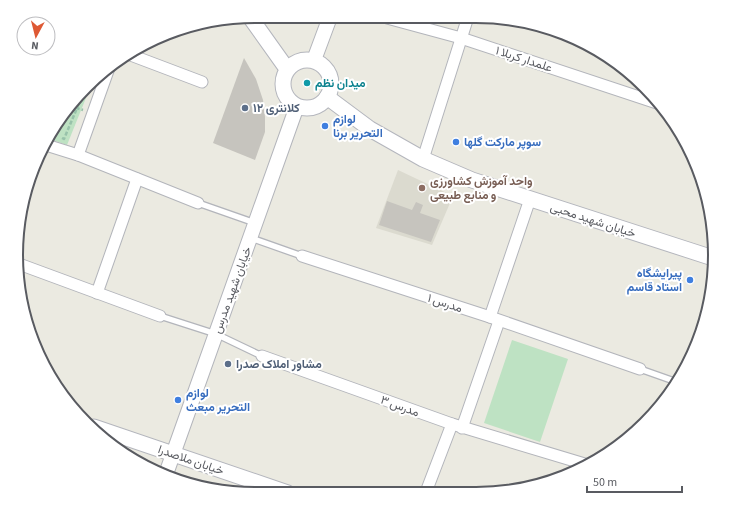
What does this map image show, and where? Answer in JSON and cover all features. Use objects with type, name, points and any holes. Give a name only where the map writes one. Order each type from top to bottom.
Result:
[{"type":"main road","points":[[254,23],[287,68]]},
{"type":"main road","points":[[299,60],[314,60],[326,69],[330,76],[330,90],[327,97],[314,107],[305,108],[297,106],[291,103],[286,97],[283,90],[283,75],[287,68],[299,60]]},
{"type":"main road","name":"خیابان شهید محبی","points":[[327,97],[370,129],[423,158],[472,180],[708,256]]},
{"type":"main road","name":"خیابان ملاصدرا","points":[[103,430],[270,487]]},
{"type":"street","points":[[314,60],[328,23]]},
{"type":"street","name":"علمدار کربلا ۱","points":[[406,23],[461,38],[648,100]]},
{"type":"street","points":[[423,158],[466,23]]},
{"type":"street","points":[[135,57],[202,82]]},
{"type":"street","points":[[78,156],[105,78]]},
{"type":"street","name":"خیابان شهید مدرس","points":[[168,470],[297,106]]},
{"type":"street","points":[[50,146],[198,203]]},
{"type":"street","points":[[97,293],[137,179]]},
{"type":"street","points":[[428,487],[457,426],[494,319],[530,199]]},
{"type":"street","name":"مدرس ۱","points":[[302,256],[640,369]]},
{"type":"street","points":[[23,265],[160,316]]},
{"type":"street","name":"مدرس ۳","points":[[262,356],[457,426],[580,463]]},
{"type":"lane","points":[[198,203],[256,223]]},
{"type":"lane","name":"مدرس ۱","points":[[250,238],[302,256]]},
{"type":"lane","name":"مدرس ۳","points":[[160,316],[216,334],[262,356]]},
{"type":"lane","points":[[640,369],[671,381]]},
{"type":"path","points":[[64,138],[78,106]]},
{"type":"shaded area","points":[[398,170],[453,196],[432,245],[376,228]]},
{"type":"green space","points":[[87,95],[67,145],[53,140],[71,114]]},
{"type":"green space","points":[[512,340],[568,359],[540,442],[484,423]]},
{"type":"building","name":"کلانتری ۱۲","points":[[244,58],[256,79],[263,100],[265,117],[265,132],[255,160],[213,143]]},
{"type":"building","name":"واحد آموزش کشاورزی و منابع طبیعی","points":[[387,201],[412,210],[416,202],[423,205],[420,213],[440,220],[431,242],[379,225]]},
{"type":"place","name":"میدان نظم","points":[[307,83]]},
{"type":"place","name":"کلانتری ۱۲","points":[[245,108]]},
{"type":"place","name":"لوازم التحریر برنا","points":[[325,126]]},
{"type":"place","name":"سوپر مارکت گلها","points":[[456,142]]},
{"type":"place","name":"واحد آموزش کشاورزی و منابع طبیعی","points":[[422,188]]},
{"type":"place","name":"پیرایشگاه استاد قاسم","points":[[690,280]]},
{"type":"place","name":"مشاور املاک صدرا","points":[[228,364]]},
{"type":"place","name":"لوازم التحریر مبعث","points":[[178,400]]}]
